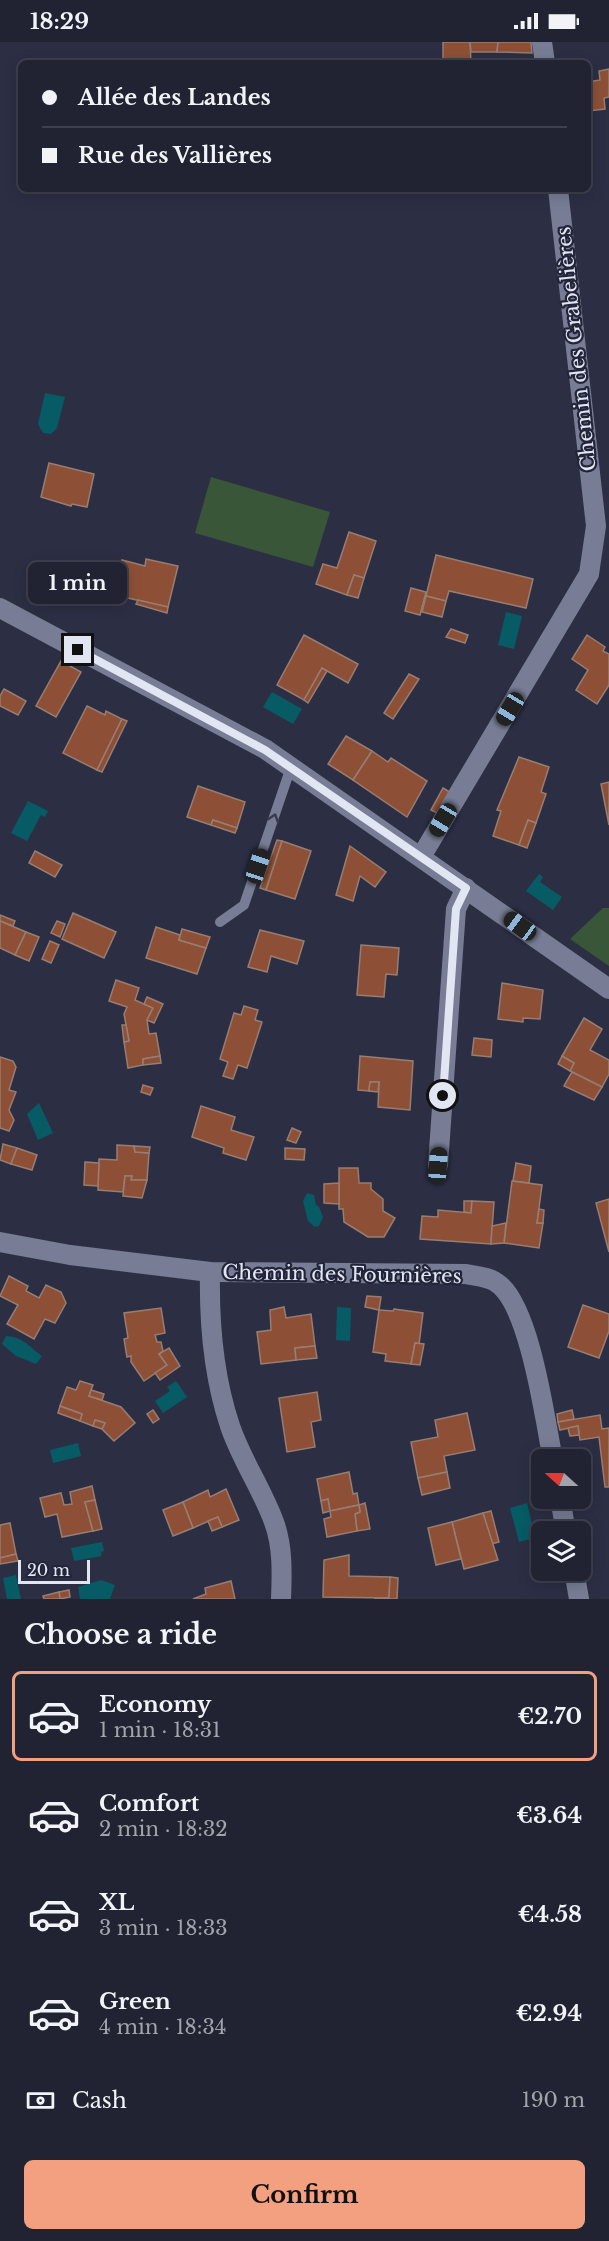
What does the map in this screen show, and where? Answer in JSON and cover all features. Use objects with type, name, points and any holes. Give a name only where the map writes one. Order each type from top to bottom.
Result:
[{"type":"street","points":[[542,42],[544,60]]},
{"type":"street","name":"Chemin des Grabelières","points":[[421,857],[589,574],[596,526],[558,192]]},
{"type":"street","points":[[0,608],[265,750],[609,989]]},
{"type":"street","points":[[438,1165],[456,909],[466,888]]},
{"type":"street","name":"Chemin des Fournières","points":[[0,1242],[70,1255],[210,1272],[466,1274],[496,1282],[514,1300],[536,1370],[550,1449]]},
{"type":"street","points":[[210,1272],[209,1306],[224,1405],[231,1429],[275,1523],[282,1566],[281,1599]]},
{"type":"street","points":[[576,1581],[579,1599]]},
{"type":"lane","points":[[220,922],[244,905],[291,767]]},
{"type":"shaded area","points":[[45,393],[65,397],[57,428],[51,434],[43,433],[38,424]]},
{"type":"shaded area","points":[[211,477],[330,512],[313,567],[195,533]]},
{"type":"shaded area","points":[[506,612],[522,616],[514,649],[498,645]]},
{"type":"shaded area","points":[[272,692],[302,709],[293,724],[263,707]]},
{"type":"shaded area","points":[[28,801],[48,811],[45,817],[41,815],[27,841],[11,833]]},
{"type":"shaded area","points":[[539,874],[543,877],[540,882],[562,897],[553,910],[526,891]]},
{"type":"shaded area","points":[[603,908],[609,908],[609,966],[570,939]]},
{"type":"shaded area","points":[[39,1103],[53,1133],[38,1140],[27,1114]]},
{"type":"shaded area","points":[[307,1193],[314,1195],[316,1205],[323,1217],[319,1226],[315,1227],[308,1221],[303,1201]]},
{"type":"shaded area","points":[[337,1307],[351,1308],[350,1341],[336,1340]]},
{"type":"shaded area","points":[[6,1336],[22,1340],[42,1356],[36,1364],[16,1356],[2,1344]]},
{"type":"shaded area","points":[[176,1381],[187,1397],[163,1413],[155,1401],[170,1391],[167,1387]]},
{"type":"shaded area","points":[[78,1443],[81,1456],[53,1463],[50,1450]]},
{"type":"shaded area","points":[[527,1503],[531,1521],[531,1539],[519,1542],[510,1508]]},
{"type":"shaded area","points":[[102,1542],[104,1551],[101,1552],[102,1556],[74,1561],[71,1548]]},
{"type":"shaded area","points":[[16,1575],[21,1599],[7,1599],[3,1578]]},
{"type":"shaded area","points":[[101,1580],[115,1585],[110,1599],[80,1599],[78,1587]]},
{"type":"building","points":[[443,42],[470,42],[471,60],[443,60]]},
{"type":"building","points":[[470,42],[498,42],[497,52],[471,52]]},
{"type":"building","points":[[498,42],[531,42],[532,53],[497,52]]},
{"type":"building","points":[[609,69],[609,97],[604,98],[605,109],[591,111],[591,82],[600,80],[599,71]]},
{"type":"building","points":[[49,463],[94,474],[87,507],[72,504],[71,506],[41,497]]},
{"type":"building","points":[[349,532],[376,541],[364,578],[354,575],[347,595],[316,584],[323,564],[337,568]]},
{"type":"building","points":[[436,555],[533,579],[526,608],[449,591],[446,601],[426,596]]},
{"type":"building","points":[[146,559],[178,566],[168,607],[114,595],[122,560],[145,566]]},
{"type":"building","points":[[354,575],[364,578],[358,598],[347,595]]},
{"type":"building","points":[[411,588],[426,592],[420,615],[405,611]]},
{"type":"building","points":[[426,596],[446,601],[442,617],[422,612]]},
{"type":"building","points":[[138,600],[168,607],[167,613],[136,604]]},
{"type":"building","points":[[451,629],[468,635],[465,643],[446,637]]},
{"type":"building","points":[[304,635],[358,664],[348,683],[322,668],[304,700],[277,685]]},
{"type":"building","points":[[587,635],[605,647],[603,651],[609,654],[609,685],[597,704],[576,690],[588,670],[572,659]]},
{"type":"building","points":[[61,661],[81,672],[56,717],[36,706]]},
{"type":"building","points":[[322,668],[327,671],[308,703],[304,700]]},
{"type":"building","points":[[409,674],[419,679],[393,719],[384,713]]},
{"type":"building","points":[[4,689],[26,701],[18,715],[0,706],[0,696]]},
{"type":"building","points":[[87,706],[105,715],[106,711],[122,719],[97,770],[63,753]]},
{"type":"building","points":[[122,719],[127,721],[102,772],[97,770]]},
{"type":"building","points":[[346,736],[372,751],[353,780],[328,764]]},
{"type":"building","points":[[372,751],[388,762],[391,758],[427,781],[407,817],[353,780]]},
{"type":"building","points":[[519,757],[549,767],[541,792],[546,794],[536,823],[528,820],[519,845],[493,836],[501,811],[497,810]]},
{"type":"building","points":[[609,782],[609,825],[601,784]]},
{"type":"building","points":[[198,786],[245,802],[237,828],[213,820],[211,825],[187,817]]},
{"type":"building","points":[[443,788],[453,794],[437,813],[431,810]]},
{"type":"building","points":[[213,820],[237,828],[235,833],[211,825]]},
{"type":"building","points":[[528,820],[536,823],[527,848],[519,845]]},
{"type":"building","points":[[277,840],[282,841],[266,890],[260,888]]},
{"type":"building","points":[[282,841],[311,851],[295,899],[266,890]]},
{"type":"building","points":[[350,846],[386,872],[375,887],[360,876],[353,901],[336,895]]},
{"type":"building","points":[[35,851],[62,865],[55,877],[29,863]]},
{"type":"building","points":[[73,913],[116,932],[104,958],[62,939]]},
{"type":"building","points":[[0,915],[15,921],[13,926],[0,921]]},
{"type":"building","points":[[0,921],[26,932],[15,955],[0,948]]},
{"type":"building","points":[[57,921],[65,924],[60,937],[51,933]]},
{"type":"building","points":[[156,927],[180,935],[179,940],[206,948],[197,974],[146,958]]},
{"type":"building","points":[[182,929],[210,937],[206,948],[179,940]]},
{"type":"building","points":[[260,930],[304,941],[297,964],[271,956],[267,972],[248,967]]},
{"type":"building","points":[[26,932],[39,937],[29,961],[15,955]]},
{"type":"building","points":[[50,941],[59,945],[51,963],[42,959]]},
{"type":"building","points":[[361,945],[399,948],[397,975],[386,974],[384,997],[357,995]]},
{"type":"building","points":[[116,980],[139,988],[135,1000],[153,1008],[147,1020],[149,1034],[156,1033],[160,1056],[143,1059],[143,1065],[128,1068],[124,1042],[129,1041],[124,1014],[127,1007],[109,1001]]},
{"type":"building","points":[[502,983],[543,990],[540,1019],[523,1018],[523,1022],[498,1019]]},
{"type":"building","points":[[147,997],[163,1004],[154,1023],[147,1020],[153,1008],[144,1004]]},
{"type":"building","points":[[244,1006],[258,1010],[255,1020],[262,1022],[247,1068],[238,1065],[233,1079],[223,1076],[228,1062],[220,1059],[234,1013],[241,1015]]},
{"type":"building","points":[[584,1018],[602,1029],[590,1050],[609,1060],[609,1074],[602,1087],[570,1071],[574,1063],[562,1056]]},
{"type":"building","points":[[122,1025],[126,1025],[129,1041],[124,1042]]},
{"type":"building","points":[[474,1038],[492,1040],[491,1057],[472,1055]]},
{"type":"building","points":[[160,1056],[161,1063],[143,1065],[143,1059]]},
{"type":"building","points":[[360,1056],[413,1061],[410,1110],[378,1107],[379,1082],[370,1082],[369,1091],[358,1090]]},
{"type":"building","points":[[562,1056],[574,1063],[570,1071],[558,1064]]},
{"type":"building","points":[[0,1057],[13,1061],[16,1067],[9,1090],[16,1092],[9,1110],[14,1120],[9,1131],[0,1128]]},
{"type":"building","points":[[572,1072],[602,1087],[594,1100],[564,1086]]},
{"type":"building","points":[[370,1082],[379,1082],[378,1092],[369,1091]]},
{"type":"building","points":[[143,1085],[153,1088],[150,1095],[141,1092]]},
{"type":"building","points":[[201,1106],[235,1117],[231,1130],[254,1137],[246,1160],[223,1153],[224,1148],[192,1137]]},
{"type":"building","points":[[292,1128],[301,1132],[296,1143],[287,1140]]},
{"type":"building","points":[[3,1144],[17,1148],[11,1164],[0,1160]]},
{"type":"building","points":[[117,1145],[134,1146],[135,1152],[149,1153],[147,1180],[131,1180],[132,1176],[125,1176],[123,1192],[98,1190],[99,1159],[117,1160]]},
{"type":"building","points":[[134,1146],[150,1147],[149,1153],[135,1152]]},
{"type":"building","points":[[17,1148],[37,1155],[32,1170],[11,1164]]},
{"type":"building","points":[[285,1148],[305,1149],[304,1160],[285,1159]]},
{"type":"building","points":[[85,1162],[99,1163],[98,1186],[84,1185]]},
{"type":"building","points":[[516,1163],[531,1166],[529,1183],[513,1181]]},
{"type":"building","points":[[339,1168],[358,1168],[359,1183],[371,1183],[371,1189],[383,1199],[383,1211],[395,1218],[384,1237],[368,1237],[344,1222],[343,1209],[339,1209]]},
{"type":"building","points":[[125,1176],[132,1176],[131,1180],[147,1180],[142,1198],[123,1196]]},
{"type":"building","points":[[512,1181],[542,1185],[537,1223],[543,1223],[539,1248],[504,1243]]},
{"type":"building","points":[[339,1183],[339,1204],[324,1203],[324,1184]]},
{"type":"building","points":[[609,1199],[609,1252],[596,1203]]},
{"type":"building","points":[[464,1201],[472,1201],[471,1213],[464,1212]]},
{"type":"building","points":[[472,1201],[494,1202],[491,1244],[420,1239],[422,1216],[438,1217],[438,1210],[471,1213]]},
{"type":"building","points":[[539,1209],[544,1210],[543,1223],[537,1223]]},
{"type":"building","points":[[506,1223],[504,1243],[491,1244],[492,1226]]},
{"type":"building","points":[[9,1276],[28,1286],[26,1291],[39,1298],[46,1285],[61,1292],[66,1303],[55,1323],[45,1319],[34,1339],[7,1324],[18,1305],[0,1296]]},
{"type":"building","points":[[367,1296],[381,1297],[379,1310],[365,1307]]},
{"type":"building","points":[[583,1305],[609,1314],[609,1331],[599,1358],[568,1347]]},
{"type":"building","points":[[284,1307],[286,1318],[311,1314],[315,1346],[295,1348],[296,1360],[261,1364],[257,1332],[271,1330],[270,1310]]},
{"type":"building","points":[[161,1308],[165,1333],[155,1335],[157,1342],[161,1342],[163,1351],[159,1354],[167,1365],[144,1381],[131,1362],[131,1356],[127,1357],[124,1339],[128,1338],[124,1313]]},
{"type":"building","points":[[394,1309],[423,1313],[419,1344],[415,1343],[411,1364],[385,1361],[386,1354],[373,1352],[379,1310],[393,1311]]},
{"type":"building","points":[[415,1343],[424,1344],[420,1365],[411,1364]]},
{"type":"building","points":[[315,1346],[317,1358],[296,1360],[295,1348]]},
{"type":"building","points":[[169,1348],[180,1366],[160,1380],[155,1373],[167,1365],[159,1354]]},
{"type":"building","points":[[80,1381],[93,1385],[89,1396],[121,1407],[135,1423],[114,1441],[102,1429],[105,1423],[95,1420],[93,1426],[80,1421],[82,1414],[60,1406],[67,1387],[76,1390]]},
{"type":"building","points":[[91,1390],[104,1394],[102,1400],[89,1396]]},
{"type":"building","points":[[317,1392],[321,1420],[311,1422],[315,1447],[287,1452],[279,1398]]},
{"type":"building","points":[[60,1406],[82,1414],[80,1421],[58,1413]]},
{"type":"building","points":[[153,1410],[159,1419],[153,1423],[147,1414]]},
{"type":"building","points":[[572,1410],[574,1419],[558,1422],[557,1414]]},
{"type":"building","points":[[467,1413],[475,1450],[444,1456],[447,1472],[418,1478],[411,1442],[438,1437],[435,1420]]},
{"type":"building","points":[[600,1415],[602,1429],[609,1428],[609,1487],[605,1487],[599,1437],[580,1440],[578,1426],[560,1430],[558,1422]]},
{"type":"building","points":[[95,1420],[105,1423],[102,1429],[93,1426]]},
{"type":"building","points":[[578,1426],[579,1435],[570,1436],[568,1428]]},
{"type":"building","points":[[349,1472],[353,1494],[357,1493],[359,1505],[330,1511],[328,1499],[321,1501],[317,1479]]},
{"type":"building","points":[[447,1472],[450,1488],[422,1495],[418,1478]]},
{"type":"building","points":[[92,1486],[95,1500],[85,1502],[93,1531],[62,1537],[57,1514],[45,1517],[40,1498],[61,1493],[64,1505],[72,1504],[70,1492]]},
{"type":"building","points":[[226,1489],[239,1520],[222,1527],[218,1517],[193,1528],[183,1502],[208,1490],[210,1497]]},
{"type":"building","points":[[328,1499],[330,1511],[323,1513],[321,1501]]},
{"type":"building","points":[[95,1500],[102,1529],[93,1531],[85,1502]]},
{"type":"building","points":[[183,1502],[193,1528],[173,1536],[163,1510]]},
{"type":"building","points":[[365,1503],[370,1529],[357,1531],[355,1514],[360,1512],[359,1505]]},
{"type":"building","points":[[359,1505],[360,1512],[355,1514],[357,1531],[327,1537],[324,1519],[331,1517],[330,1511]]},
{"type":"building","points":[[491,1511],[499,1542],[491,1544],[483,1513]]},
{"type":"building","points":[[483,1513],[498,1560],[464,1569],[452,1522]]},
{"type":"building","points":[[218,1517],[222,1527],[212,1531],[208,1521]]},
{"type":"building","points":[[452,1522],[461,1559],[436,1565],[428,1528]]},
{"type":"building","points":[[10,1523],[16,1554],[0,1558],[0,1525]]},
{"type":"building","points":[[16,1554],[18,1561],[0,1564],[0,1558]]},
{"type":"building","points":[[349,1555],[349,1576],[390,1577],[389,1598],[323,1597],[324,1560]]},
{"type":"building","points":[[390,1577],[398,1578],[397,1599],[374,1599],[389,1598]]},
{"type":"building","points":[[231,1581],[235,1599],[193,1599],[206,1594],[205,1588]]},
{"type":"building","points":[[69,1590],[70,1597],[60,1599],[59,1592]]},
{"type":"building","points":[[59,1592],[60,1599],[44,1599],[43,1596]]},
{"type":"route","points":[[78,650],[265,750],[466,888],[456,909],[443,1096]]}]
